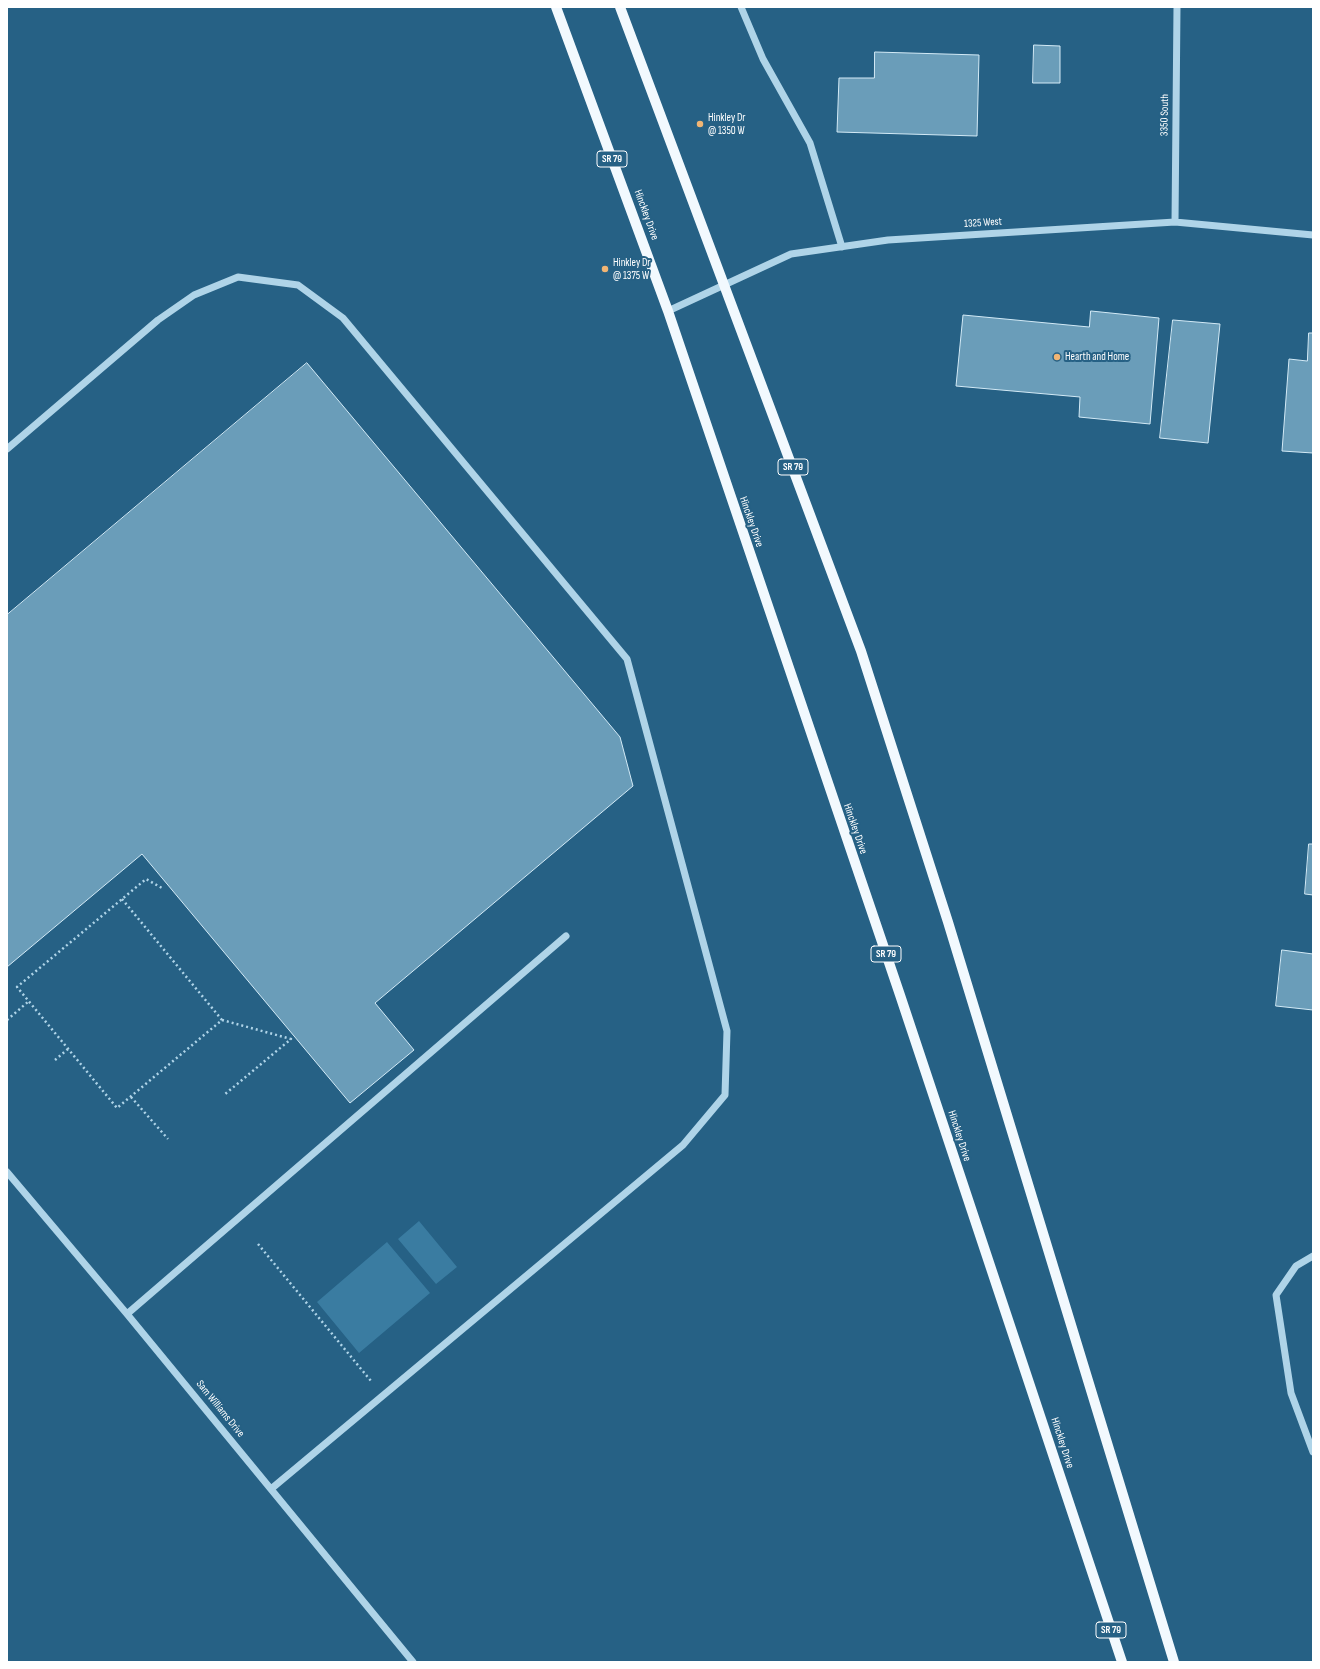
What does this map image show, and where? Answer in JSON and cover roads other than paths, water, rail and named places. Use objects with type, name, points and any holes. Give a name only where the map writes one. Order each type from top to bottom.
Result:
[{"type":"main road","name":"Hinckley Drive","points":[[556,7],[668,311],[902,1002],[1122,1662]]},
{"type":"main road","name":"SR 79","points":[[620,7],[725,284],[863,658],[948,922],[1174,1662]]},
{"type":"street","points":[[742,7],[763,59],[810,143],[842,247]]},
{"type":"street","name":"3350 South","points":[[1174,222],[1177,7]]},
{"type":"street","name":"1325 West","points":[[668,311],[791,254],[888,240],[1174,222],[1313,235]]},
{"type":"street","points":[[7,448],[158,320],[194,295],[238,277],[298,285],[343,318],[627,659],[727,1030],[725,1095],[683,1145],[271,1489]]},
{"type":"street","points":[[127,1314],[566,936]]},
{"type":"street","name":"Sam Williams Drive","points":[[7,1172],[127,1314],[413,1662]]},
{"type":"street","points":[[1313,1256],[1296,1266],[1276,1295],[1291,1393],[1313,1452]]},
{"type":"place","name":"Hinkley Dr @ 1350 W","points":[[700,124]]},
{"type":"place","name":"Hinkley Dr @ 1375 W","points":[[605,269]]},
{"type":"place","name":"Hearth and Home","points":[[1057,357]]}]
